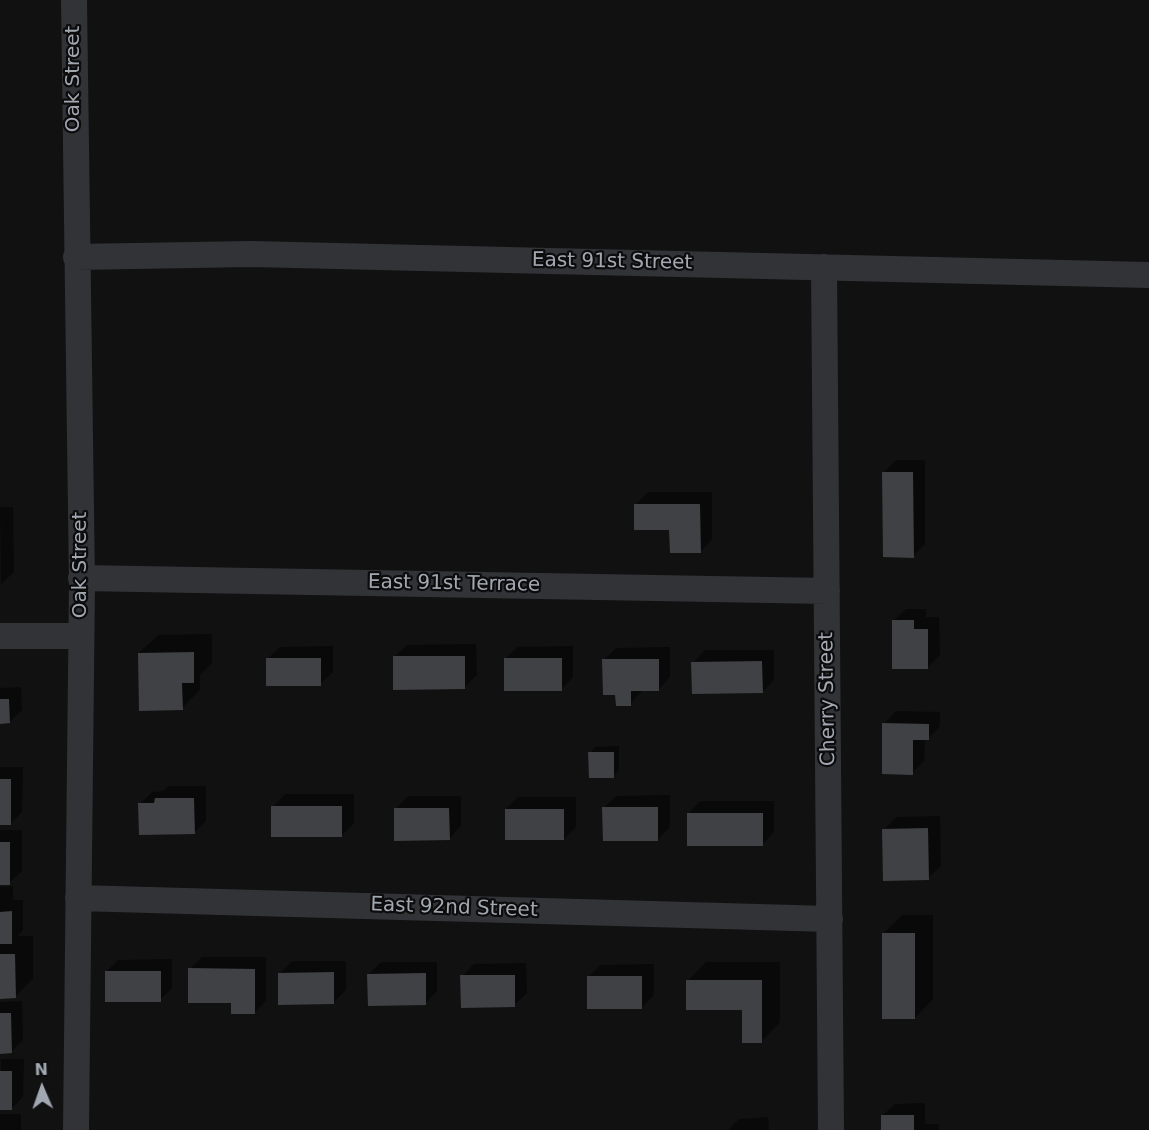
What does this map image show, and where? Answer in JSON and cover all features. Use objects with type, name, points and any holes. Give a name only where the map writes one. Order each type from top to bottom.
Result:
[{"type":"street","name":"Oak Street","points":[[74,0],[81,578],[76,1130]]},
{"type":"street","name":"East 91st Street","points":[[76,257],[263,254],[1149,275]]},
{"type":"street","name":"Cherry Street","points":[[824,267],[831,1130]]},
{"type":"street","name":"East 91st Terrace","points":[[81,578],[827,591]]},
{"type":"street","points":[[0,636],[81,636]]},
{"type":"street","name":"East 92nd Street","points":[[78,898],[830,919]]},
{"type":"building","points":[[882,472],[913,472],[914,558],[883,557]]},
{"type":"building","points":[[634,504],[700,504],[701,553],[670,553],[669,530],[634,530]]},
{"type":"building","points":[[892,620],[914,620],[914,629],[928,629],[928,669],[892,669]]},
{"type":"building","points":[[194,652],[194,683],[182,683],[183,710],[139,711],[138,653]]},
{"type":"building","points":[[393,656],[465,656],[465,689],[393,690]]},
{"type":"building","points":[[266,658],[321,658],[321,686],[266,686]]},
{"type":"building","points":[[504,658],[562,658],[562,691],[504,691]]},
{"type":"building","points":[[602,659],[659,659],[659,691],[631,691],[631,706],[616,706],[615,695],[603,695]]},
{"type":"building","points":[[762,661],[763,693],[692,694],[691,662]]},
{"type":"building","points":[[0,699],[9,699],[10,723],[0,724]]},
{"type":"building","points":[[882,723],[929,724],[929,740],[913,740],[913,775],[882,774]]},
{"type":"building","points":[[588,752],[614,752],[614,778],[589,778]]},
{"type":"building","points":[[0,779],[11,779],[11,825],[0,825]]},
{"type":"building","points":[[155,798],[194,798],[195,834],[139,835],[138,803],[154,803]]},
{"type":"building","points":[[271,806],[342,806],[342,837],[271,837]]},
{"type":"building","points":[[602,807],[658,807],[658,841],[603,841]]},
{"type":"building","points":[[394,808],[449,808],[450,840],[394,841]]},
{"type":"building","points":[[505,809],[564,809],[564,840],[505,840]]},
{"type":"building","points":[[687,813],[763,813],[763,846],[687,846]]},
{"type":"building","points":[[928,828],[929,880],[883,881],[882,829]]},
{"type":"building","points":[[0,842],[10,842],[10,885],[0,885]]},
{"type":"building","points":[[12,911],[12,944],[0,944],[0,912]]},
{"type":"building","points":[[882,933],[915,933],[915,1019],[882,1019]]},
{"type":"building","points":[[0,954],[15,954],[16,998],[0,999]]},
{"type":"building","points":[[188,968],[255,969],[255,1014],[231,1014],[231,1003],[188,1003]]},
{"type":"building","points":[[105,971],[161,971],[161,1002],[105,1002]]},
{"type":"building","points":[[334,972],[334,1004],[278,1005],[278,973]]},
{"type":"building","points":[[426,973],[426,1005],[368,1006],[367,974]]},
{"type":"building","points":[[460,975],[515,975],[515,1007],[461,1008]]},
{"type":"building","points":[[587,976],[642,976],[642,1009],[587,1009]]},
{"type":"building","points":[[686,980],[762,980],[762,1043],[742,1043],[742,1010],[686,1010]]},
{"type":"building","points":[[0,1013],[11,1013],[12,1053],[0,1054]]},
{"type":"building","points":[[0,1071],[12,1071],[12,1110],[0,1110]]},
{"type":"building","points":[[881,1115],[914,1115],[914,1130],[881,1130]]}]
